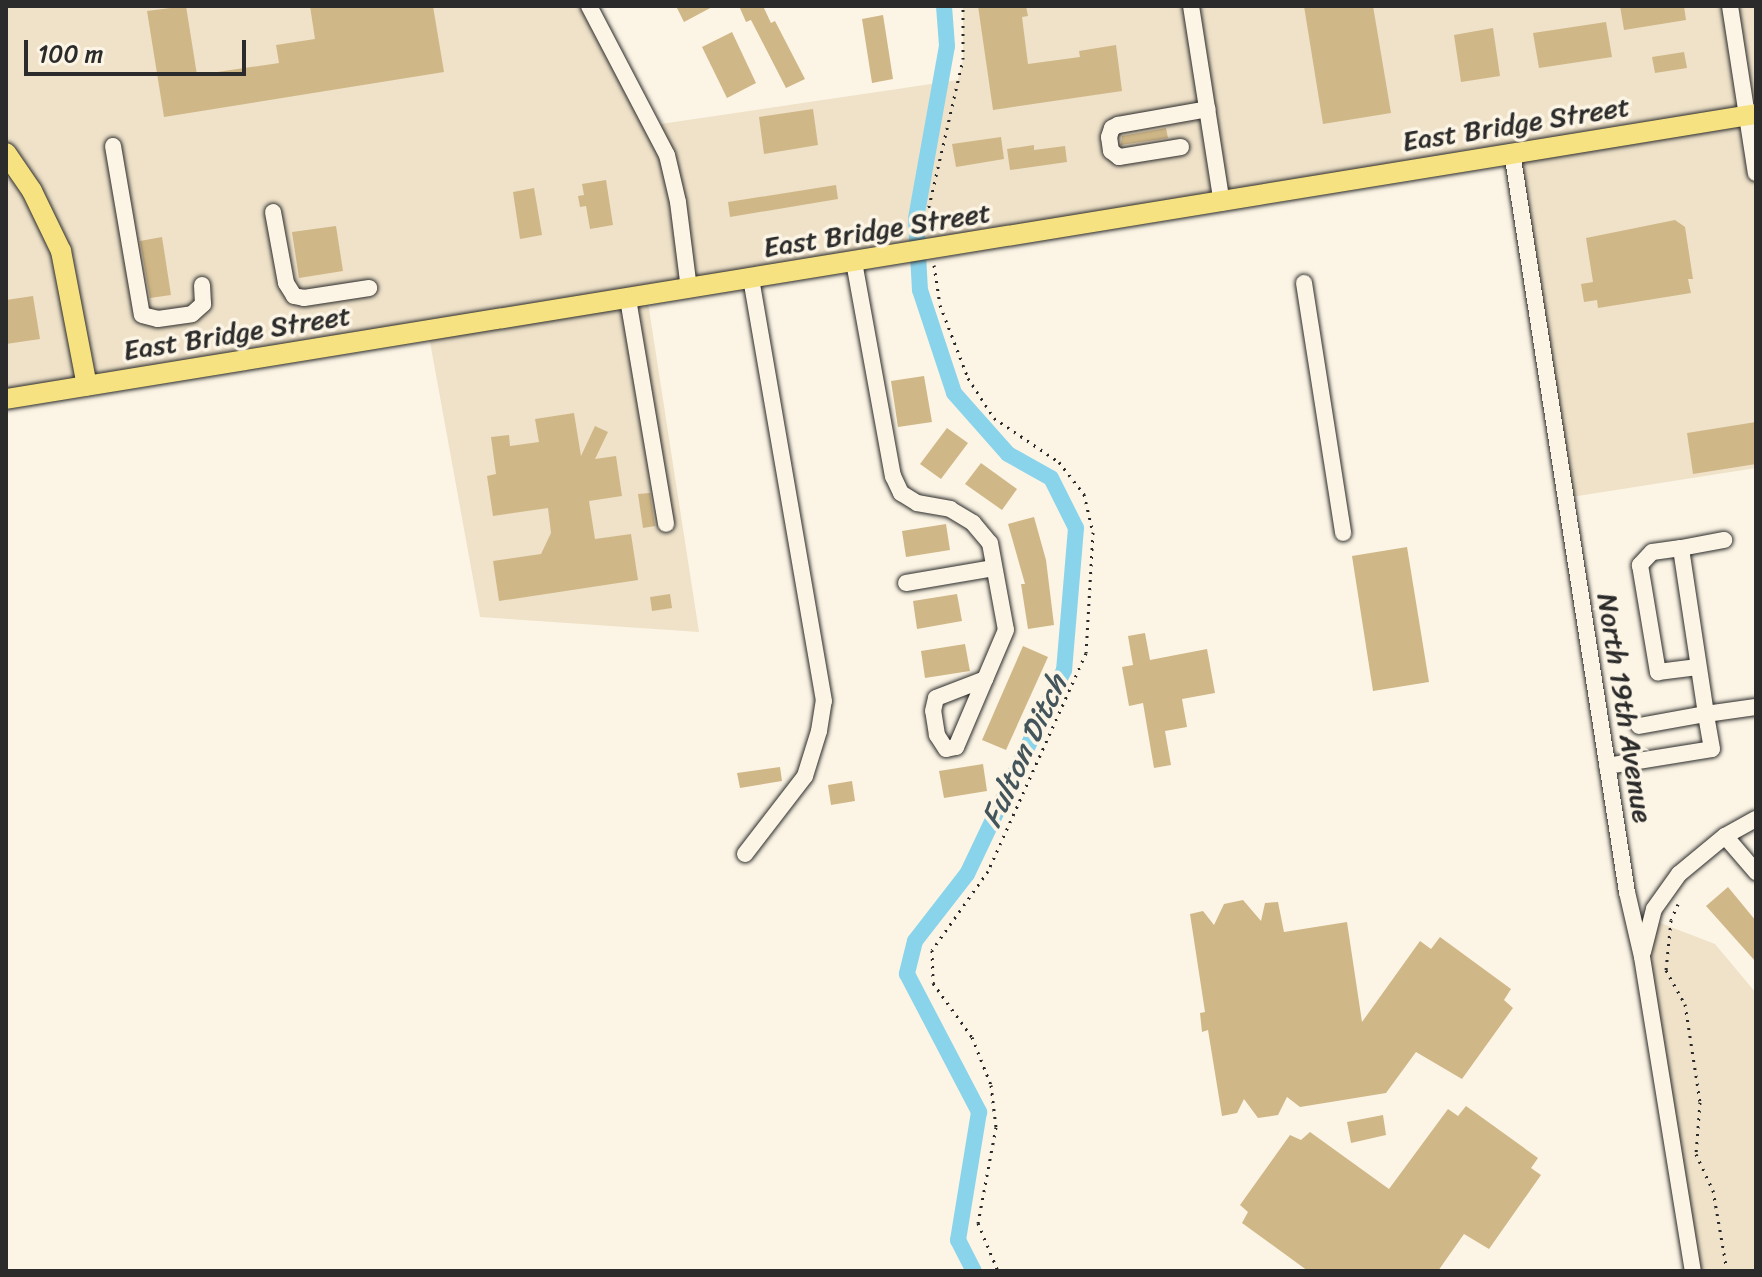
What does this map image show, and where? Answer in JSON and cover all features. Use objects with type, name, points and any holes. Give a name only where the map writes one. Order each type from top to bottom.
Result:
[{"type":"main road","name":"East Bridge Street","points":[[6,399],[1222,203],[1751,114]]},
{"type":"main road","points":[[6,153],[42,208],[61,251],[87,386]]},
{"type":"street","points":[[589,6],[667,155],[678,202],[689,289]]},
{"type":"street","points":[[1191,6],[1222,203]]},
{"type":"street","points":[[1730,6],[1751,114],[1756,173]]},
{"type":"street","points":[[1181,147],[1119,157],[1111,151],[1109,137],[1112,128],[1118,125],[1208,109]]},
{"type":"street","points":[[113,146],[142,315],[158,319],[192,314],[203,304],[202,285]]},
{"type":"street","name":"North 19th Avenue","points":[[1512,152],[1627,892],[1642,957],[1693,1271]]},
{"type":"street","points":[[273,212],[289,292],[304,298],[369,288]]},
{"type":"street","points":[[854,262],[893,476],[901,493],[917,503],[950,509],[973,523],[990,543],[1006,630],[956,747],[946,749],[937,735],[933,711],[936,698],[985,679]]},
{"type":"street","points":[[745,854],[805,776],[819,731],[824,701],[751,279]]},
{"type":"street","points":[[1304,283],[1343,533]]},
{"type":"street","points":[[628,299],[666,524]]},
{"type":"street","points":[[1698,667],[1658,672],[1640,565],[1652,552],[1724,540]]},
{"type":"street","points":[[1607,766],[1712,749],[1681,548]]},
{"type":"street","points":[[906,583],[994,568]]},
{"type":"street","points":[[1639,726],[1756,707]]},
{"type":"street","points":[[1642,957],[1650,919],[1659,901],[1696,857],[1756,819]]},
{"type":"street","points":[[1725,836],[1756,872]]},
{"type":"path","points":[[1680,898],[1671,920],[1666,970],[1685,1004],[1700,1102],[1696,1154],[1713,1190],[1727,1271]]},
{"type":"shaded area","points":[[6,6],[589,6],[654,125],[958,80],[963,59],[963,6],[1756,6],[1756,468],[1565,498],[1512,152],[647,296],[699,632],[480,617],[428,331],[6,399]]},
{"type":"shaded area","points":[[1650,919],[1715,944],[1756,993],[1756,1271],[1693,1271],[1642,957]]},
{"type":"building","points":[[186,6],[197,75],[279,63],[276,45],[315,39],[310,6],[433,6],[444,72],[164,117],[147,11]]},
{"type":"building","points":[[676,6],[714,6],[684,22]]},
{"type":"building","points":[[739,6],[763,6],[771,23],[775,21],[805,79],[786,88],[751,20],[746,22]]},
{"type":"building","points":[[978,6],[1026,6],[1028,16],[1022,17],[1028,64],[1080,57],[1079,51],[1116,45],[1122,91],[993,110]]},
{"type":"building","points":[[1304,6],[1373,6],[1391,113],[1323,124]]},
{"type":"building","points":[[1620,6],[1684,6],[1686,20],[1624,30]]},
{"type":"building","points":[[883,15],[893,79],[872,83],[862,19]]},
{"type":"building","points":[[1606,22],[1612,57],[1539,68],[1533,33]]},
{"type":"building","points":[[1493,28],[1500,76],[1461,82],[1454,35]]},
{"type":"building","points":[[732,32],[756,83],[727,98],[702,47]]},
{"type":"building","points":[[1684,52],[1687,68],[1655,73],[1652,57]]},
{"type":"building","points":[[813,109],[818,145],[764,154],[759,117]]},
{"type":"building","points":[[1166,128],[1168,138],[1121,145],[1122,136]]},
{"type":"building","points":[[1001,137],[1004,159],[956,167],[952,144]]},
{"type":"building","points":[[1034,145],[1034,150],[1065,146],[1067,162],[1010,170],[1007,149]]},
{"type":"building","points":[[606,180],[613,225],[590,229],[586,206],[580,207],[578,196],[584,195],[582,184]]},
{"type":"building","points":[[836,185],[838,199],[730,217],[728,202]]},
{"type":"building","points":[[534,188],[542,235],[520,239],[513,192]]},
{"type":"building","points":[[1675,220],[1685,227],[1693,279],[1688,279],[1691,293],[1598,308],[1597,300],[1584,302],[1581,284],[1593,282],[1586,238]]},
{"type":"building","points":[[336,226],[343,271],[299,278],[292,232]]},
{"type":"building","points":[[162,237],[171,295],[150,298],[140,241]]},
{"type":"building","points":[[33,296],[40,339],[6,344],[6,300]]},
{"type":"building","points":[[924,376],[932,422],[898,427],[891,381]]},
{"type":"building","points":[[574,413],[581,456],[595,426],[608,432],[595,459],[616,456],[622,496],[589,501],[595,539],[631,534],[638,580],[499,601],[493,561],[541,554],[551,533],[548,508],[493,516],[487,476],[496,474],[491,437],[509,435],[510,446],[539,442],[535,419]]},
{"type":"building","points":[[1756,422],[1756,464],[1693,474],[1687,433]]},
{"type":"building","points":[[947,428],[968,443],[941,479],[920,464]]},
{"type":"building","points":[[981,463],[1017,489],[1002,510],[965,484]]},
{"type":"building","points":[[650,493],[655,526],[643,528],[638,494]]},
{"type":"building","points":[[1034,517],[1046,560],[1054,625],[1028,629],[1021,584],[1025,584],[1008,524]]},
{"type":"building","points":[[946,524],[950,550],[906,557],[902,531]]},
{"type":"building","points":[[1407,547],[1429,682],[1373,691],[1352,556]]},
{"type":"building","points":[[670,594],[672,608],[652,611],[650,597]]},
{"type":"building","points":[[957,594],[962,621],[917,629],[913,601]]},
{"type":"building","points":[[1145,633],[1150,660],[1207,649],[1215,693],[1182,699],[1187,727],[1165,731],[1171,765],[1154,768],[1143,703],[1129,706],[1122,667],[1133,665],[1128,636]]},
{"type":"building","points":[[965,644],[970,671],[925,678],[921,651]]},
{"type":"building","points":[[1023,646],[1048,657],[1006,750],[982,740]]},
{"type":"building","points":[[983,764],[987,791],[944,798],[939,771]]},
{"type":"building","points":[[780,767],[782,781],[740,788],[737,773]]},
{"type":"building","points":[[852,781],[855,801],[831,805],[828,785]]},
{"type":"building","points":[[1728,887],[1756,921],[1756,962],[1706,906]]},
{"type":"building","points":[[1243,900],[1261,921],[1265,903],[1278,902],[1284,932],[1347,922],[1362,1022],[1420,941],[1431,949],[1440,937],[1511,989],[1504,1000],[1513,1008],[1462,1079],[1416,1052],[1386,1093],[1300,1107],[1287,1097],[1278,1115],[1258,1118],[1244,1099],[1237,1113],[1222,1116],[1208,1030],[1202,1032],[1200,1013],[1205,1012],[1190,914],[1203,911],[1214,925],[1224,904]]},
{"type":"building","points":[[1466,1106],[1538,1158],[1531,1168],[1541,1175],[1489,1249],[1464,1234],[1438,1271],[1308,1271],[1242,1223],[1248,1212],[1240,1205],[1290,1135],[1301,1140],[1310,1132],[1389,1189],[1448,1109],[1458,1116]]},
{"type":"building","points":[[1383,1115],[1386,1135],[1351,1143],[1347,1122]]},
{"type":"waterway","name":"Fulton Ditch","points":[[944,6],[947,46],[916,219],[920,290],[954,393],[1008,454],[1051,478],[1076,528],[1064,670],[967,874],[915,941],[907,974],[979,1112],[958,1240],[974,1271]]}]
